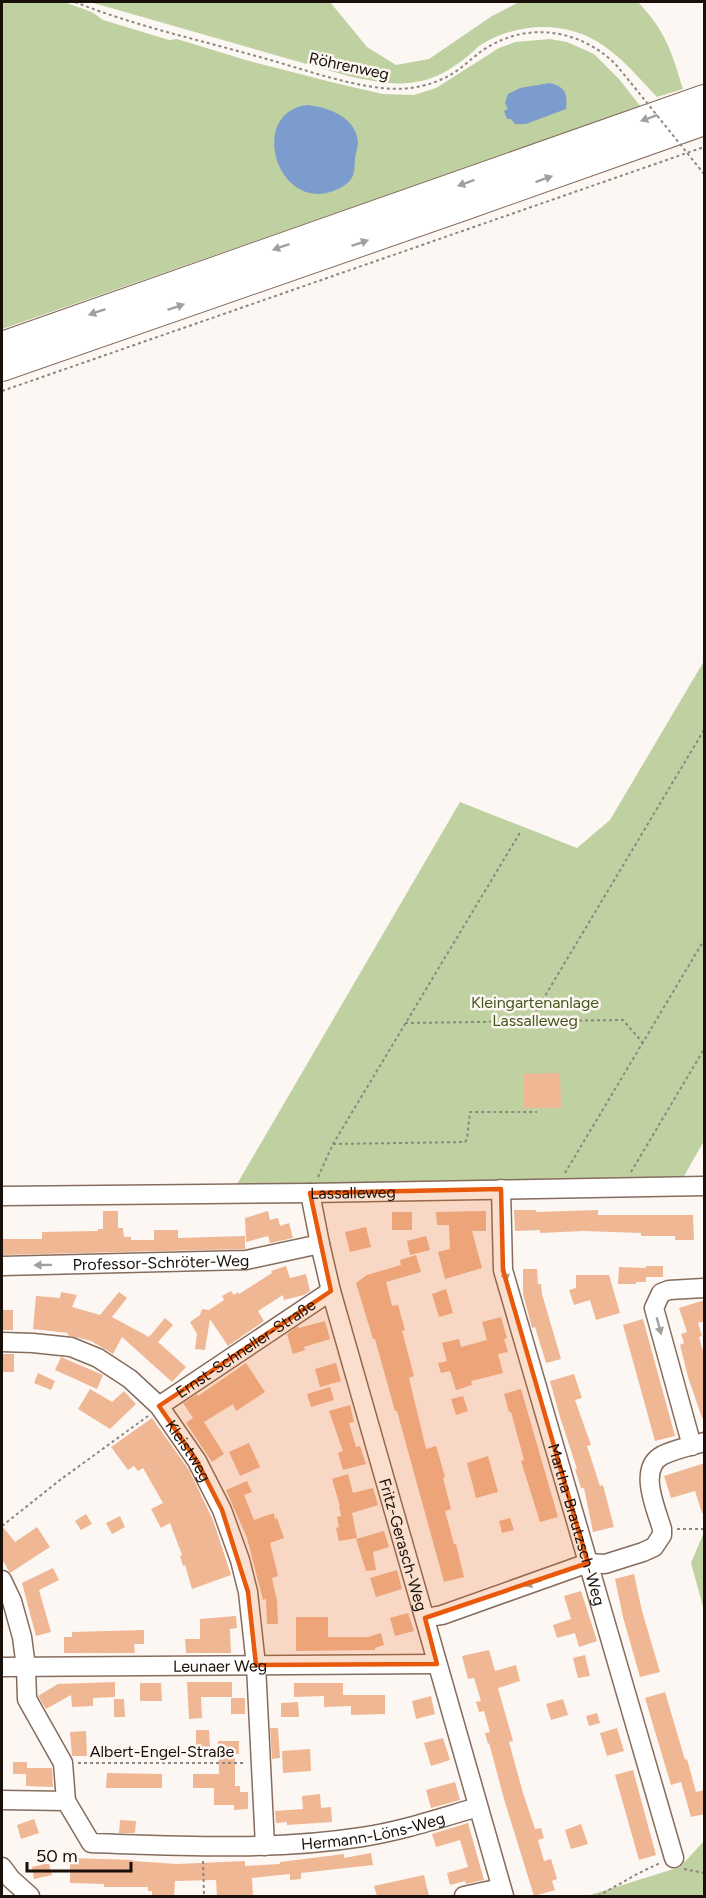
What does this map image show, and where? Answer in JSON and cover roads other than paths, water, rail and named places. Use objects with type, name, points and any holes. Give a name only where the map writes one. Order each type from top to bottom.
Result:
[{"type":"highway","points":[[2,345],[705,98]]},
{"type":"highway","points":[[2,368],[705,122]]},
{"type":"street","name":"Lassalleweg","points":[[2,1196],[705,1186]]},
{"type":"street","name":"Martha-Brautzsch-Weg","points":[[501,1189],[503,1270],[674,1858]]},
{"type":"street","name":"Fritz-Gerasch-Weg","points":[[310,1193],[332,1291],[502,1892]]},
{"type":"street","name":"Professor-Schröter-Weg","points":[[2,1266],[246,1260],[320,1244]]},
{"type":"street","points":[[425,1618],[442,1615],[588,1563],[605,1564],[654,1547],[662,1535],[662,1529],[648,1479],[651,1466],[662,1456],[698,1444],[654,1308],[661,1293],[669,1290],[705,1288]]},
{"type":"street","name":"Ernst-Schneller-Straße","points":[[159,1407],[332,1291]]},
{"type":"street","name":"Kleistweg","points":[[2,1342],[71,1347],[98,1358],[130,1379],[159,1407],[197,1461],[222,1510],[240,1560],[248,1592],[256,1665]]},
{"type":"street","name":"Hermann-Löns-Weg","points":[[2,1580],[22,1636],[27,1699],[63,1763],[66,1801],[91,1843],[265,1846],[362,1837],[411,1827],[478,1807]]},
{"type":"street","name":"Leunaer Weg","points":[[2,1667],[437,1664]]},
{"type":"street","points":[[256,1665],[265,1846]]},
{"type":"street","points":[[2,1800],[66,1801]]},
{"type":"street","points":[[2,1867],[11,1879],[30,1896]]},
{"type":"street","points":[[464,1896],[502,1892]]},
{"type":"water","points":[[550,83],[559,86],[564,92],[566,109],[526,124],[515,124],[511,119],[507,119],[504,111],[508,109],[505,103],[508,94],[520,88]]},
{"type":"water","points":[[307,105],[332,111],[347,120],[356,133],[358,142],[352,178],[342,187],[320,194],[301,190],[287,179],[278,162],[274,144],[277,126],[288,112]]},
{"type":"park label","name":"Kleingartenanlage Lassalleweg","points":[[535,1011]]}]
